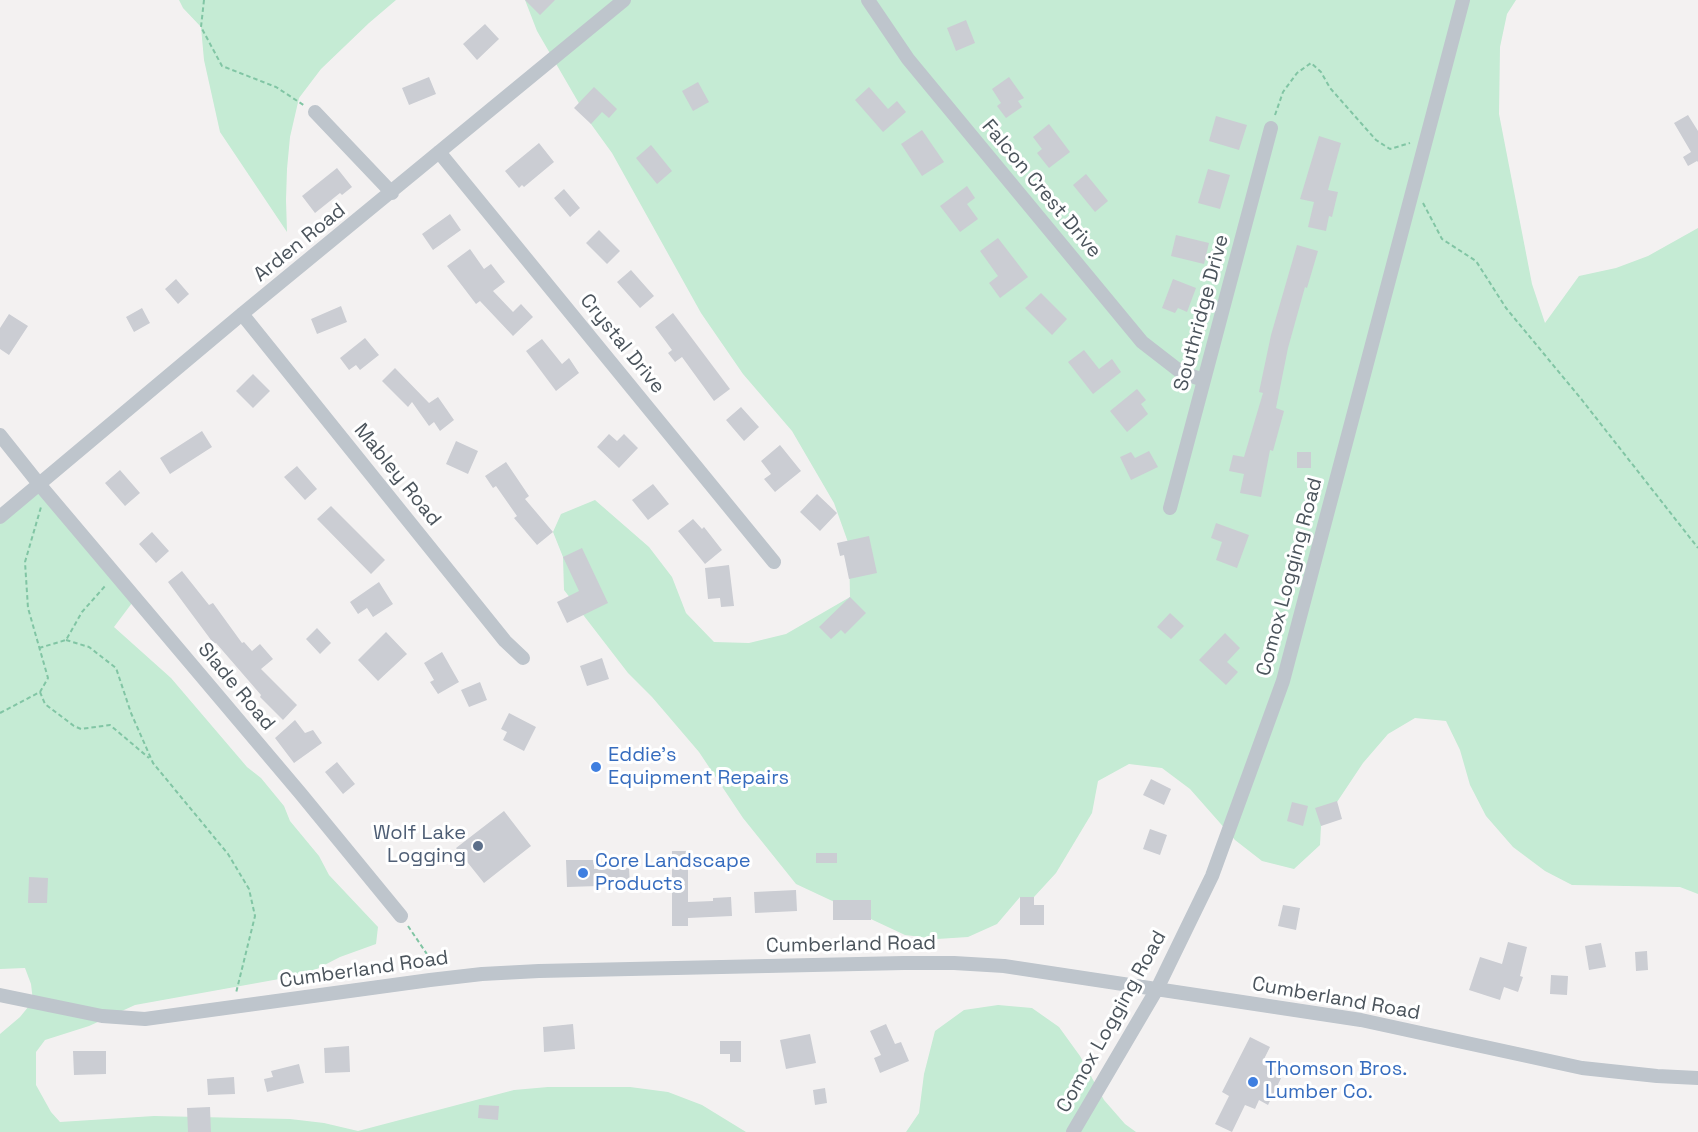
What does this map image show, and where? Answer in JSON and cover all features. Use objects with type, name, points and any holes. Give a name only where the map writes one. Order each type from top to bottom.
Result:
[{"type":"street","name":"Arden Road","points":[[0,517],[42,488],[242,315],[624,0]]},
{"type":"street","name":"Falcon Crest Drive","points":[[868,0],[908,59],[1142,342],[1182,373],[1204,380]]},
{"type":"street","name":"Comox Logging Road","points":[[1073,1132],[1157,989],[1212,876],[1283,681],[1463,0]]},
{"type":"street","points":[[315,112],[392,193]]},
{"type":"street","name":"Southridge Drive","points":[[1170,507],[1271,128]]},
{"type":"street","name":"Crystal Drive","points":[[439,152],[774,562]]},
{"type":"street","name":"Mabley Road","points":[[242,315],[498,631],[523,658]]},
{"type":"street","name":"Slade Road","points":[[0,435],[401,916]]},
{"type":"street","name":"Cumberland Road","points":[[0,995],[102,1016],[145,1019],[444,978],[539,971],[954,963],[1004,966],[1361,1020],[1582,1068],[1698,1078]]},
{"type":"path","points":[[204,0],[201,27],[222,66],[276,87],[315,112]]},
{"type":"path","points":[[1271,128],[1283,92],[1297,73],[1311,63],[1321,72],[1330,88],[1376,140],[1390,149],[1427,138]]},
{"type":"path","points":[[1416,184],[1442,239],[1476,261],[1506,308],[1698,548]]},
{"type":"path","points":[[0,713],[40,692],[48,678],[28,608],[25,562],[42,488]]},
{"type":"path","points":[[66,640],[82,612],[116,575]]},
{"type":"path","points":[[39,648],[66,640],[89,647],[116,668],[131,714],[152,760]]},
{"type":"path","points":[[40,692],[45,704],[74,726],[81,729],[110,725],[152,760],[228,854],[249,889],[255,916],[233,1007]]},
{"type":"path","points":[[401,916],[444,978]]},
{"type":"green space","points":[[179,0],[396,0],[321,69],[299,98],[290,137],[287,169],[287,232],[220,132],[204,60],[201,27],[183,8]]},
{"type":"green space","points":[[525,0],[1516,0],[1507,14],[1500,47],[1499,114],[1532,284],[1545,323],[1579,276],[1616,268],[1648,256],[1698,228],[1698,894],[1680,887],[1572,885],[1545,871],[1513,847],[1486,816],[1470,785],[1460,750],[1446,721],[1415,718],[1388,734],[1363,763],[1321,826],[1320,845],[1294,869],[1262,861],[1235,840],[1190,789],[1162,768],[1129,764],[1098,781],[1092,813],[1056,873],[1034,897],[1020,897],[997,924],[968,937],[937,939],[905,935],[796,884],[743,818],[699,752],[652,697],[628,673],[564,590],[563,557],[553,532],[561,514],[595,500],[649,547],[672,577],[686,613],[714,642],[749,643],[786,634],[850,597],[849,545],[834,503],[792,431],[743,374],[701,313],[612,153],[591,124],[537,31]]},
{"type":"green space","points":[[39,484],[135,599],[114,627],[171,678],[247,767],[261,778],[284,806],[290,821],[319,856],[329,875],[378,927],[376,944],[340,957],[307,974],[135,1005],[89,1026],[45,1040],[36,1052],[36,1085],[51,1112],[60,1122],[154,1116],[290,1119],[324,1123],[358,1131],[514,1090],[548,1087],[630,1087],[668,1092],[702,1105],[746,1132],[0,1132],[0,1034],[20,1017],[33,1001],[31,984],[25,968],[0,969],[0,517]]},
{"type":"green space","points":[[998,1005],[1032,1008],[1059,1027],[1080,1056],[1104,1100],[1125,1124],[1136,1132],[906,1132],[919,1113],[924,1074],[935,1031],[964,1010]]},
{"type":"building","points":[[525,0],[555,0],[540,15]]},
{"type":"building","points":[[966,20],[975,43],[956,51],[947,28]]},
{"type":"building","points":[[485,24],[499,39],[477,60],[463,44]]},
{"type":"building","points":[[429,77],[436,94],[409,105],[402,88]]},
{"type":"building","points":[[1009,77],[1024,98],[1018,101],[1022,107],[1006,118],[997,106],[1001,103],[992,89]]},
{"type":"building","points":[[698,82],[709,102],[693,111],[682,91]]},
{"type":"building","points":[[594,87],[617,109],[609,118],[602,112],[591,124],[574,108]]},
{"type":"building","points":[[869,87],[888,109],[897,101],[906,112],[883,132],[855,100]]},
{"type":"building","points":[[1688,115],[1698,131],[1698,162],[1688,166],[1683,157],[1691,152],[1674,123]]},
{"type":"building","points":[[1216,116],[1247,125],[1239,150],[1209,141]]},
{"type":"building","points":[[1049,124],[1070,152],[1049,168],[1037,153],[1042,149],[1033,137]]},
{"type":"building","points":[[922,130],[944,162],[922,176],[901,144]]},
{"type":"building","points":[[1319,136],[1341,143],[1328,190],[1338,192],[1326,231],[1308,227],[1314,202],[1300,199]]},
{"type":"building","points":[[539,143],[554,162],[524,187],[522,185],[519,188],[505,171]]},
{"type":"building","points":[[651,145],[672,171],[657,184],[636,158]]},
{"type":"building","points":[[337,168],[352,187],[342,195],[340,193],[315,213],[302,196]]},
{"type":"building","points":[[1208,169],[1230,175],[1220,209],[1198,203]]},
{"type":"building","points":[[1086,174],[1108,201],[1095,212],[1073,185]]},
{"type":"building","points":[[967,186],[975,198],[967,204],[978,219],[960,232],[940,206]]},
{"type":"building","points":[[564,189],[580,208],[570,217],[554,198]]},
{"type":"building","points":[[450,214],[461,230],[433,250],[422,234]]},
{"type":"building","points":[[599,230],[620,251],[607,264],[586,243]]},
{"type":"building","points":[[1176,235],[1209,243],[1204,264],[1171,256]]},
{"type":"building","points":[[998,238],[1028,277],[1000,298],[989,283],[998,276],[980,251]]},
{"type":"building","points":[[1297,245],[1318,251],[1288,348],[1276,408],[1284,411],[1273,451],[1270,450],[1261,497],[1240,493],[1244,474],[1229,471],[1233,455],[1244,457],[1263,393],[1259,392],[1271,335]]},
{"type":"building","points":[[470,249],[484,269],[491,264],[505,282],[493,291],[513,312],[521,304],[533,317],[513,336],[480,301],[476,304],[447,266]]},
{"type":"building","points":[[631,270],[654,296],[640,308],[617,282]]},
{"type":"building","points":[[176,279],[189,294],[178,304],[165,289]]},
{"type":"building","points":[[1173,279],[1196,288],[1187,312],[1178,308],[1175,313],[1162,308]]},
{"type":"building","points":[[1041,293],[1067,319],[1052,335],[1025,308]]},
{"type":"building","points":[[341,306],[347,322],[317,334],[311,319]]},
{"type":"building","points":[[142,308],[150,323],[134,332],[126,317]]},
{"type":"building","points":[[673,313],[730,389],[714,401],[682,357],[675,362],[668,353],[672,350],[655,327]]},
{"type":"building","points":[[9,314],[28,326],[9,355],[0,349],[0,328]]},
{"type":"building","points":[[365,338],[379,355],[360,370],[356,365],[349,370],[340,358]]},
{"type":"building","points":[[542,339],[562,364],[569,358],[579,373],[556,391],[526,351]]},
{"type":"building","points":[[1084,350],[1099,369],[1112,359],[1121,372],[1093,394],[1068,362]]},
{"type":"building","points":[[395,368],[429,403],[438,397],[454,420],[440,431],[434,422],[429,426],[412,402],[408,407],[382,381]]},
{"type":"building","points":[[253,374],[270,391],[253,408],[236,391]]},
{"type":"building","points":[[1137,389],[1146,400],[1141,404],[1148,414],[1127,432],[1110,411]]},
{"type":"building","points":[[741,407],[759,427],[744,441],[726,420]]},
{"type":"building","points":[[202,431],[212,447],[170,474],[160,458]]},
{"type":"building","points":[[609,434],[617,441],[624,434],[638,448],[619,468],[597,447]]},
{"type":"building","points":[[456,441],[478,451],[468,474],[446,464]]},
{"type":"building","points":[[780,445],[801,471],[775,492],[764,479],[771,474],[761,461]]},
{"type":"building","points":[[1149,451],[1158,467],[1131,480],[1120,457],[1131,452],[1135,458]]},
{"type":"building","points":[[1297,452],[1311,452],[1311,468],[1297,468]]},
{"type":"building","points":[[506,462],[529,496],[525,499],[553,532],[537,545],[514,518],[517,516],[496,486],[493,488],[485,476]]},
{"type":"building","points":[[297,466],[317,489],[305,500],[284,477]]},
{"type":"building","points":[[120,470],[140,493],[125,506],[105,483]]},
{"type":"building","points":[[653,484],[669,504],[648,520],[632,500]]},
{"type":"building","points":[[817,494],[837,513],[820,531],[800,512]]},
{"type":"building","points":[[331,506],[385,560],[371,574],[317,519]]},
{"type":"building","points":[[693,519],[702,529],[704,527],[722,550],[705,564],[678,531]]},
{"type":"building","points":[[1216,523],[1249,535],[1237,568],[1216,560],[1222,542],[1211,538]]},
{"type":"building","points":[[152,532],[169,551],[156,563],[139,544]]},
{"type":"building","points":[[869,536],[877,573],[849,579],[844,555],[840,556],[837,543]]},
{"type":"building","points":[[582,548],[608,603],[567,623],[557,602],[579,591],[563,557]]},
{"type":"building","points":[[729,565],[734,606],[721,607],[720,598],[708,599],[705,568]]},
{"type":"building","points":[[182,571],[209,605],[213,603],[242,643],[244,642],[252,651],[260,644],[273,659],[261,669],[297,705],[283,720],[260,697],[261,695],[216,643],[214,644],[168,582]]},
{"type":"building","points":[[379,582],[393,604],[373,617],[367,608],[358,614],[350,602]]},
{"type":"building","points":[[850,597],[866,613],[845,634],[841,630],[831,639],[819,627]]},
{"type":"building","points":[[1170,613],[1184,626],[1171,639],[1157,627]]},
{"type":"building","points":[[317,628],[331,643],[320,654],[306,639]]},
{"type":"building","points":[[386,632],[407,654],[378,681],[358,660]]},
{"type":"building","points":[[1225,633],[1240,648],[1227,662],[1238,672],[1226,685],[1199,660]]},
{"type":"building","points":[[442,652],[459,682],[438,694],[430,682],[434,680],[424,663]]},
{"type":"building","points":[[602,658],[609,679],[587,686],[580,666]]},
{"type":"building","points":[[480,682],[487,700],[469,707],[461,690]]},
{"type":"building","points":[[509,713],[536,727],[524,751],[503,740],[507,732],[501,729]]},
{"type":"building","points":[[295,720],[305,733],[313,730],[322,743],[294,763],[275,738]]},
{"type":"building","points":[[337,762],[355,784],[343,794],[325,772]]},
{"type":"building","points":[[1151,779],[1171,789],[1164,805],[1143,795]]},
{"type":"building","points":[[1337,801],[1342,819],[1321,826],[1315,808]]},
{"type":"building","points":[[1292,802],[1308,806],[1303,826],[1287,821]]},
{"type":"building","points":[[504,811],[531,846],[484,883],[456,848]]},
{"type":"building","points":[[1150,829],[1167,835],[1160,855],[1143,849]]},
{"type":"building","points":[[672,851],[688,851],[688,902],[713,901],[713,898],[731,897],[732,916],[688,918],[688,926],[672,926]]},
{"type":"building","points":[[816,853],[837,853],[837,863],[816,863]]},
{"type":"building","points":[[566,860],[594,860],[594,869],[629,868],[630,885],[567,887]]},
{"type":"building","points":[[29,877],[48,878],[47,903],[28,903]]},
{"type":"building","points":[[796,890],[797,911],[755,913],[754,892]]},
{"type":"building","points":[[1020,897],[1034,897],[1034,905],[1044,905],[1044,925],[1020,925]]},
{"type":"building","points":[[833,900],[871,900],[871,920],[833,920]]},
{"type":"building","points":[[1283,905],[1300,908],[1296,930],[1278,926]]},
{"type":"building","points":[[1508,942],[1527,947],[1520,976],[1523,977],[1518,992],[1504,987],[1500,1000],[1469,990],[1480,957],[1502,964]]},
{"type":"building","points":[[1601,943],[1606,967],[1589,970],[1585,946]]},
{"type":"building","points":[[1647,951],[1648,970],[1636,971],[1635,952]]},
{"type":"building","points":[[1551,975],[1568,976],[1567,995],[1550,994]]},
{"type":"building","points":[[573,1024],[575,1049],[544,1052],[543,1027]]},
{"type":"building","points":[[886,1024],[895,1044],[901,1042],[909,1061],[880,1073],[874,1058],[881,1055],[870,1031]]},
{"type":"building","points":[[810,1034],[816,1063],[786,1069],[780,1040]]},
{"type":"building","name":"Thomson Bros. Lumber Co.","points":[[1250,1037],[1270,1047],[1263,1061],[1284,1072],[1268,1105],[1259,1100],[1255,1109],[1245,1105],[1232,1132],[1215,1124],[1229,1096],[1222,1092]]},
{"type":"building","points":[[720,1041],[741,1041],[741,1062],[730,1062],[730,1054],[720,1054]]},
{"type":"building","points":[[349,1046],[350,1072],[325,1073],[324,1048]]},
{"type":"building","points":[[73,1051],[106,1051],[106,1074],[74,1075]]},
{"type":"building","points":[[299,1064],[304,1083],[267,1092],[264,1079],[273,1077],[271,1071]]},
{"type":"building","points":[[234,1077],[235,1094],[208,1095],[207,1079]]},
{"type":"building","points":[[825,1088],[827,1103],[815,1105],[813,1090]]},
{"type":"building","points":[[479,1105],[499,1106],[498,1120],[478,1118]]},
{"type":"building","points":[[210,1107],[211,1132],[188,1132],[187,1108]]},
{"type":"place","name":"Eddie's Equipment Repairs","points":[[596,767]]},
{"type":"place","name":"Wolf Lake Logging","points":[[478,846]]},
{"type":"place","name":"Core Landscape Products","points":[[583,873]]},
{"type":"place","name":"Thomson Bros. Lumber Co.","points":[[1253,1082]]}]
